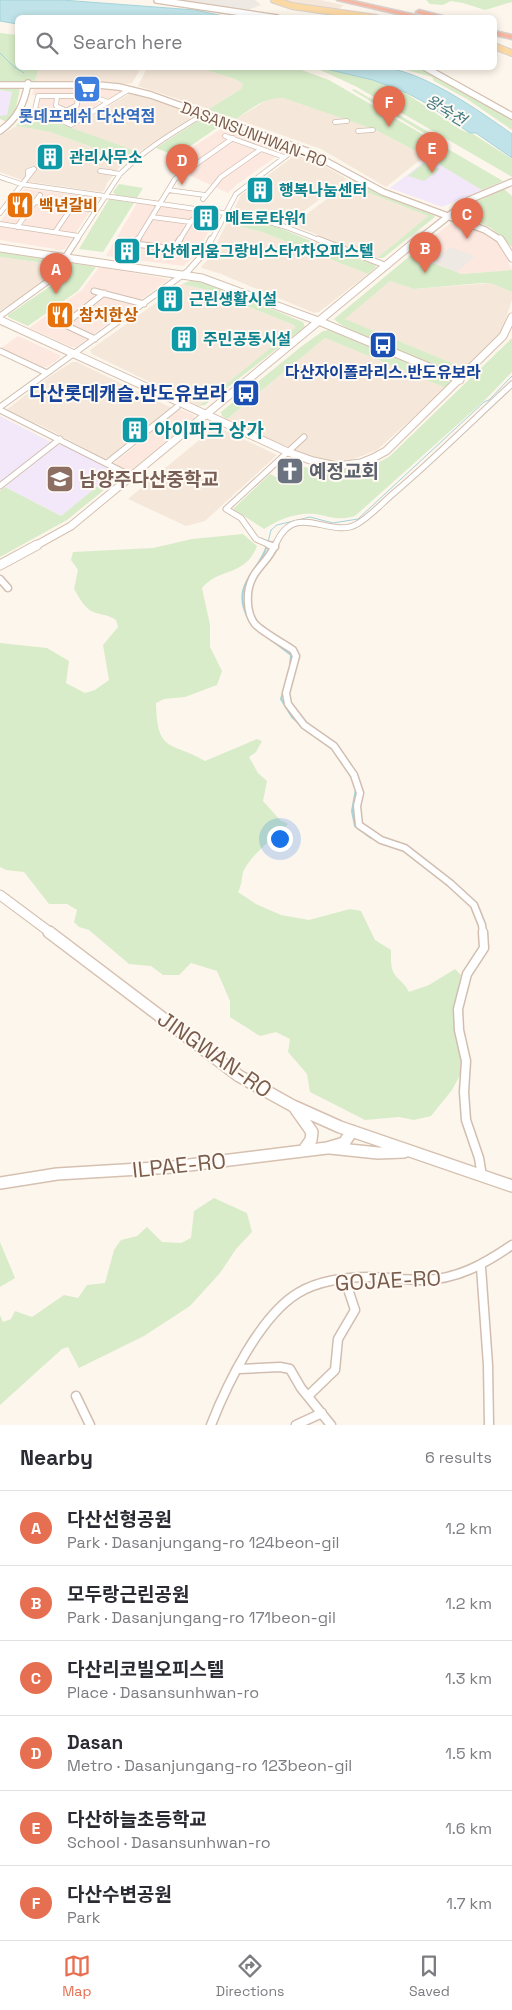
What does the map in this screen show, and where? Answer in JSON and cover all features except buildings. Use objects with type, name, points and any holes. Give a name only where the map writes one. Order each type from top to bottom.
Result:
[{"type":"highway","points":[[340,0],[412,15]]},
{"type":"highway","points":[[359,0],[430,15]]},
{"type":"highway","points":[[497,31],[512,34]]},
{"type":"main road","points":[[266,0],[291,8],[336,15]]},
{"type":"main road","points":[[274,0],[292,6],[355,15]]},
{"type":"main road","points":[[497,45],[512,49]]},
{"type":"main road","points":[[497,46],[512,53]]},
{"type":"street","points":[[157,0],[259,15]]},
{"type":"street","points":[[430,70],[512,116]]},
{"type":"street","points":[[54,118],[77,105],[80,82]]},
{"type":"street","name":"DASANSUNHWAN-RO","points":[[80,82],[130,89],[316,151],[380,188],[490,232],[511,250],[512,258]]},
{"type":"street","name":"DASANSUNHWAN-RO","points":[[0,84],[80,82],[132,87],[298,147],[321,157],[379,190],[448,215]]},
{"type":"street","points":[[0,131],[8,126],[21,112],[28,84]]},
{"type":"street","points":[[108,102],[91,96],[38,96],[35,110],[71,125],[130,89]]},
{"type":"street","points":[[57,96],[56,106],[67,110]]},
{"type":"street","points":[[0,316],[47,283],[67,256],[120,174],[140,155],[205,113]]},
{"type":"street","points":[[335,122],[348,121]]},
{"type":"street","points":[[358,130],[373,130]]},
{"type":"street","points":[[225,136],[284,157]]},
{"type":"street","points":[[135,244],[168,190],[184,171],[233,138]]},
{"type":"street","points":[[131,476],[0,409],[186,273],[204,253],[225,212],[241,189],[298,147]]},
{"type":"street","points":[[168,190],[204,197],[218,179],[261,149]]},
{"type":"street","points":[[111,172],[120,174]]},
{"type":"street","points":[[0,213],[28,176]]},
{"type":"street","points":[[0,177],[21,184],[225,212],[273,223],[387,266]]},
{"type":"street","points":[[0,565],[71,526],[91,511],[448,215],[469,200],[512,182]]},
{"type":"street","points":[[18,227],[40,195]]},
{"type":"street","points":[[35,202],[96,210]]},
{"type":"street","points":[[55,232],[72,207]]},
{"type":"street","points":[[152,217],[191,221],[174,249]]},
{"type":"street","points":[[0,224],[79,236]]},
{"type":"street","points":[[0,243],[67,256]]},
{"type":"street","points":[[128,243],[204,253]]},
{"type":"street","points":[[0,248],[186,273],[216,282],[321,322],[460,380]]},
{"type":"street","points":[[94,290],[144,304]]},
{"type":"street","points":[[65,324],[94,304],[104,293]]},
{"type":"street","points":[[0,320],[177,404],[186,406],[288,452],[315,463],[329,466],[359,464],[372,460],[386,450],[460,380],[503,336],[512,317]]},
{"type":"street","points":[[59,322],[96,339]]},
{"type":"street","points":[[460,380],[493,352],[512,328]]},
{"type":"street","points":[[0,351],[47,374]]},
{"type":"street","points":[[482,1176],[479,1158],[470,1138],[466,1120],[464,1092],[466,1061],[459,1030],[458,1009],[467,974],[484,948],[482,925],[474,905],[450,883],[405,848],[381,840],[359,825],[357,806],[360,793],[354,775],[334,746],[304,725],[288,704],[286,693],[296,656],[293,650],[255,624],[249,610],[248,591],[252,578],[270,557],[279,535],[291,526],[305,521],[338,528],[356,525],[417,473],[512,384]]},
{"type":"street","points":[[106,463],[177,404]]},
{"type":"street","points":[[275,547],[256,538],[240,518],[226,510],[304,437]]},
{"type":"street","points":[[0,486],[60,439]]},
{"type":"street","points":[[0,579],[8,588]]},
{"type":"street","name":"JINGWAN-RO","points":[[0,895],[239,1076],[293,1106],[352,1131],[512,1186]]},
{"type":"street","points":[[293,1106],[312,1132],[311,1140],[304,1150]]},
{"type":"street","name":"ILPAE-RO","points":[[0,1183],[57,1174],[173,1167],[327,1148],[344,1143],[352,1131]]},
{"type":"street","points":[[327,1148],[378,1153],[409,1152]]},
{"type":"street","name":"GOJAE-RO","points":[[211,1425],[216,1410],[239,1368],[270,1318],[298,1293],[327,1282],[364,1277],[423,1280],[456,1276],[481,1267],[512,1245]]},
{"type":"street","points":[[481,1267],[488,1365],[489,1425]]},
{"type":"street","points":[[308,1396],[335,1370],[337,1343],[355,1310],[344,1280]]},
{"type":"street","points":[[239,1368],[288,1368],[292,1371],[300,1388],[331,1425]]},
{"type":"street","points":[[76,1396],[90,1425]]},
{"type":"street","points":[[296,1425],[322,1413]]},
{"type":"shaded area","points":[[167,0],[255,0],[261,5],[248,10]]},
{"type":"shaded area","points":[[281,0],[320,0],[344,5],[337,10]]},
{"type":"shaded area","points":[[38,70],[140,70],[132,83],[128,84],[96,81],[35,81]]},
{"type":"shaded area","points":[[146,70],[206,70],[235,79],[243,84],[241,89],[209,109],[138,86]]},
{"type":"shaded area","points":[[99,87],[124,91],[107,100],[81,94],[82,88]]},
{"type":"shaded area","points":[[34,88],[77,88],[74,95],[32,95]]},
{"type":"shaded area","points":[[0,90],[12,92],[7,116],[0,116]]},
{"type":"shaded area","points":[[132,92],[178,107],[195,116],[139,152],[71,128]]},
{"type":"shaded area","points":[[88,97],[101,104],[71,122],[66,122],[37,109],[39,98]]},
{"type":"shaded area","points":[[270,98],[283,98],[376,130],[425,156],[386,187],[321,149],[236,119]]},
{"type":"shaded area","points":[[227,125],[287,149],[236,185],[228,193],[170,166],[174,159]]},
{"type":"shaded area","points":[[16,126],[50,132],[128,160],[122,164],[107,183],[104,191],[100,192],[24,181],[0,172],[0,136]]},
{"type":"shaded area","points":[[298,153],[310,157],[347,179],[288,223],[272,217],[238,210],[235,207],[241,195]]},
{"type":"shaded area","points":[[429,158],[482,190],[442,207],[390,188]]},
{"type":"shaded area","points":[[347,184],[353,184],[366,192],[428,216],[377,258],[292,225]]},
{"type":"shaded area","points":[[23,190],[96,197],[98,199],[65,249],[61,250],[0,240],[0,222]]},
{"type":"shaded area","points":[[137,203],[217,215],[196,255],[183,266],[106,256]]},
{"type":"shaded area","points":[[452,222],[458,222],[493,237],[499,243],[512,270],[462,274],[411,255]]},
{"type":"shaded area","points":[[227,223],[262,232],[368,274],[319,312],[314,313],[201,267],[209,258]]},
{"type":"shaded area","points":[[450,247],[475,256],[457,272],[432,262]]},
{"type":"shaded area","points":[[0,257],[58,265],[45,281],[0,311]]},
{"type":"shaded area","points":[[99,267],[169,279],[76,347],[71,347],[29,328],[82,290]]},
{"type":"shaded area","points":[[390,281],[414,289],[490,283],[512,292],[512,300],[501,333],[464,368],[344,319]]},
{"type":"shaded area","points":[[182,284],[207,290],[294,325],[295,328],[199,406],[92,354],[90,350]]},
{"type":"shaded area","points":[[18,336],[60,355],[60,358],[47,367],[43,367],[1,348]]},
{"type":"shaded area","points":[[325,338],[446,388],[377,450],[351,460],[317,459],[227,419]]},
{"type":"shaded area","points":[[72,362],[77,362],[172,408],[110,458],[105,459],[44,427],[6,410]]},
{"type":"shaded area","points":[[180,409],[194,415],[194,418],[129,472],[113,464]]},
{"type":"shaded area","points":[[0,416],[51,442],[0,482]]},
{"type":"shaded area","points":[[216,426],[277,455],[205,521],[186,526],[128,499]]},
{"type":"shaded area","name":"남양주다산중학교","points":[[58,445],[63,445],[115,472],[61,516],[5,487]]},
{"type":"green space","points":[[426,0],[512,0],[512,2],[485,10],[451,1],[443,5],[430,4]]},
{"type":"green space","points":[[0,33],[15,35],[15,70],[38,70],[35,81],[0,81]]},
{"type":"green space","points":[[206,70],[302,70],[329,80],[503,181],[482,190],[425,156],[376,130],[283,98],[270,99],[236,119],[206,109],[241,89],[243,84],[235,79]]},
{"type":"green space","points":[[320,70],[350,73],[407,94],[461,130],[473,134],[512,159],[512,177],[357,87]]},
{"type":"green space","points":[[406,70],[429,70],[512,117],[512,130],[467,99],[434,81],[432,77]]},
{"type":"green space","points":[[16,88],[20,90],[15,111],[7,122],[0,119],[0,116],[7,115],[12,92],[0,89]]},
{"type":"green space","points":[[354,89],[446,142],[442,144],[352,90]]},
{"type":"green space","points":[[28,110],[41,117],[139,152],[128,160],[50,132],[16,126]]},
{"type":"green space","points":[[204,117],[224,123],[176,156],[156,148]]},
{"type":"green space","points":[[424,163],[440,169],[424,181],[408,176]]},
{"type":"green space","points":[[352,180],[381,195],[435,217],[383,258],[377,258],[428,216],[366,192],[353,184],[347,184]]},
{"type":"green space","points":[[119,184],[143,188],[137,198],[116,195],[113,192]]},
{"type":"green space","points":[[504,189],[512,196],[512,247],[491,228],[462,213],[472,204]]},
{"type":"green space","points":[[109,199],[134,203],[103,252],[79,249]]},
{"type":"green space","points":[[234,217],[275,226],[328,248],[320,255],[262,232],[227,223],[230,218]]},
{"type":"green space","points":[[333,250],[376,267],[368,274],[325,257]]},
{"type":"green space","points":[[0,252],[57,261],[59,263],[58,265],[0,257]]},
{"type":"green space","points":[[411,255],[462,274],[512,270],[512,292],[490,283],[414,289],[390,281],[345,319],[464,368],[460,372],[454,373],[389,347],[353,331],[334,319]]},
{"type":"green space","points":[[67,264],[96,267],[78,291],[28,326],[8,317],[8,315],[52,285]]},
{"type":"green space","points":[[193,280],[221,288],[303,322],[305,327],[205,405],[199,406],[295,328],[294,325],[207,290],[182,284]]},
{"type":"green space","points":[[329,330],[449,380],[450,384],[446,388],[325,338],[227,419],[222,416],[221,412],[302,346],[323,331]]},
{"type":"green space","points":[[512,338],[512,372],[486,399],[355,516],[339,518],[316,514],[295,515],[282,519],[264,529],[233,509],[270,474],[288,483],[304,467],[348,470],[370,466],[390,456]]},
{"type":"green space","points":[[115,472],[120,474],[120,477],[67,520],[0,557],[0,491],[5,487],[61,516]]},
{"type":"green space","points":[[243,534],[257,546],[252,556],[246,563],[216,577],[202,588],[210,625],[210,647],[222,671],[217,685],[185,697],[164,699],[156,703],[159,731],[168,744],[205,761],[257,739],[262,741],[256,752],[249,757],[258,773],[267,781],[263,801],[280,820],[288,824],[248,863],[243,872],[238,892],[256,904],[281,915],[309,920],[350,909],[361,911],[375,940],[391,950],[393,972],[409,992],[429,985],[455,969],[461,975],[454,1012],[461,1061],[460,1075],[452,1090],[431,1116],[414,1120],[399,1117],[365,1120],[310,1092],[307,1074],[288,1052],[290,1039],[276,1032],[260,1036],[230,1017],[230,1001],[217,971],[191,963],[179,975],[163,975],[151,966],[129,964],[89,930],[79,927],[74,922],[77,910],[67,904],[49,904],[24,872],[6,870],[0,867],[0,643],[47,648],[69,661],[66,683],[85,693],[95,690],[109,680],[103,645],[118,627],[116,620],[96,613],[84,605],[74,589],[78,570],[71,560],[73,552],[153,548],[192,539]]},
{"type":"green space","points":[[214,1198],[247,1213],[252,1232],[236,1249],[220,1273],[190,1306],[144,1336],[79,1368],[68,1347],[62,1349],[0,1405],[0,1315],[3,1322],[11,1319],[15,1311],[32,1317],[64,1295],[78,1298],[87,1285],[105,1283],[114,1250],[121,1240],[137,1236],[147,1227],[162,1242],[181,1243],[191,1238],[194,1211]]},
{"type":"green space","points":[[0,1242],[15,1278],[0,1287]]},
{"type":"water","points":[[0,0],[62,0],[195,10],[219,15],[15,15],[15,24],[0,21]]},
{"type":"water","name":"왕숙천","points":[[330,70],[395,70],[436,85],[512,134],[512,158],[476,133],[470,133],[422,101],[373,80]]},
{"type":"waterway","points":[[0,53],[15,67]]},
{"type":"waterway","points":[[19,70],[24,73]]},
{"type":"waterway","points":[[267,546],[271,530],[277,525],[310,517],[333,523],[358,519],[484,402],[489,400],[512,376]]},
{"type":"waterway","points":[[248,618],[243,606],[242,596],[244,587],[259,563],[267,545]]},
{"type":"waterway","points":[[270,639],[291,655],[290,666]]},
{"type":"waterway","points":[[288,675],[281,699],[292,717],[306,730]]},
{"type":"waterway","points":[[329,745],[338,757]]},
{"type":"waterway","points":[[348,771],[353,780]]},
{"type":"waterway","points":[[356,789],[352,811],[355,826],[371,838]]},
{"type":"place","name":"롯데프레쉬 다산역점","points":[[87,89]]},
{"type":"place","name":"다산수변공원","points":[[389,127]]},
{"type":"place","name":"관리사무소","points":[[50,157]]},
{"type":"place","name":"다산하늘초등학교","points":[[432,173]]},
{"type":"place","name":"Dasan","points":[[182,185]]},
{"type":"place","name":"행복나눔센터","points":[[260,190]]},
{"type":"place","name":"백년갈비","points":[[20,205]]},
{"type":"place","name":"메트로타워1","points":[[206,218]]},
{"type":"place","name":"다산리코빌오피스텔","points":[[467,239]]},
{"type":"place","name":"다산헤리움그랑비스타1차오피스텔","points":[[127,251]]},
{"type":"place","name":"모두랑근린공원","points":[[425,273]]},
{"type":"place","name":"다산선형공원","points":[[56,294]]},
{"type":"place","name":"근린생활시설","points":[[170,299]]},
{"type":"place","name":"참치한상","points":[[60,315]]},
{"type":"place","name":"주민공동시설","points":[[184,339]]},
{"type":"place","name":"다산자이폴라리스.반도유보라","points":[[383,345]]},
{"type":"place","name":"다산롯데캐슬.반도유보라","points":[[246,393]]},
{"type":"place","name":"아이파크 상가","points":[[135,430]]},
{"type":"place","name":"예정교회","points":[[290,471]]},
{"type":"place","name":"남양주다산중학교","points":[[60,479]]}]
